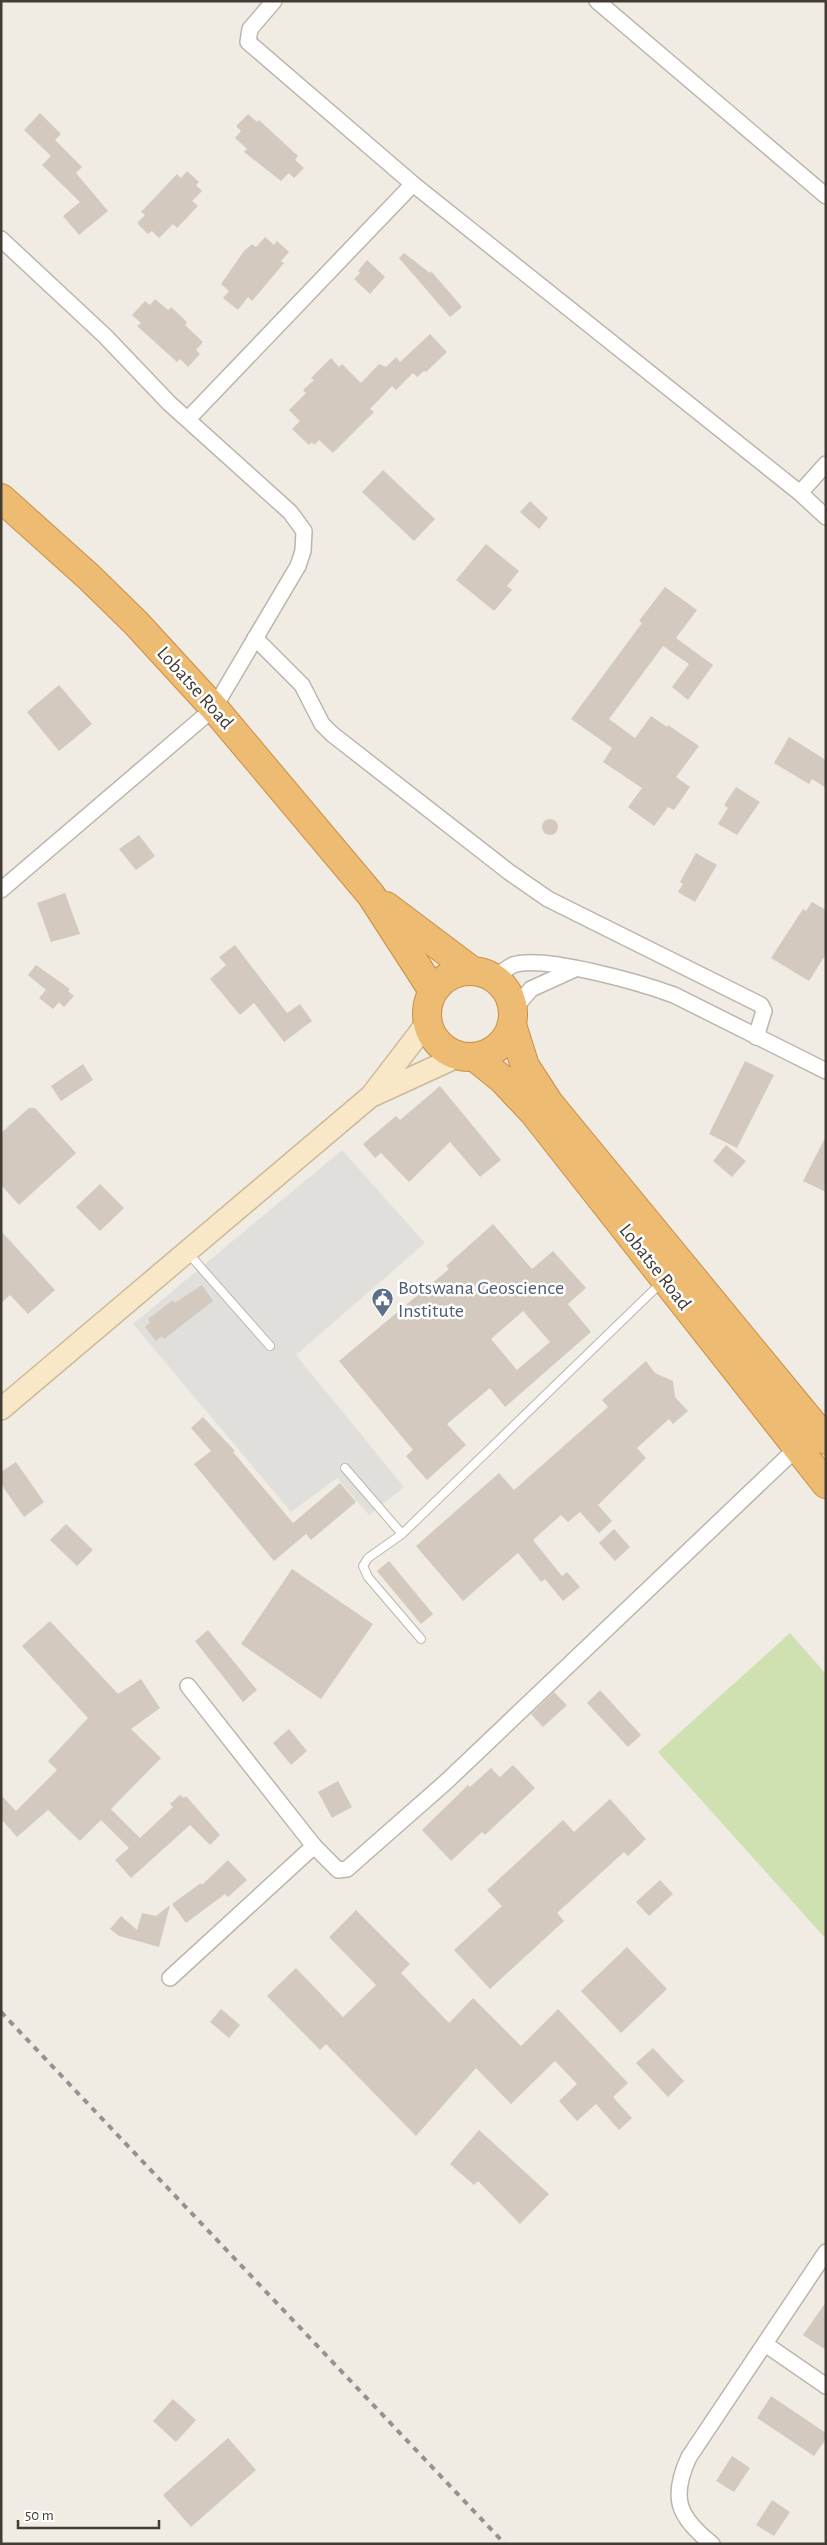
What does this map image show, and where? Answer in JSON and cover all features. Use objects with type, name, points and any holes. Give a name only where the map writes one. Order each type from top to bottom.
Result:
[{"type":"highway","name":"Lobatse Road","points":[[1,498],[89,577],[136,623],[214,708],[371,895],[433,991]]},
{"type":"highway","name":"Lobatse Road","points":[[371,895],[507,991],[525,1066],[549,1103],[674,1272],[796,1448],[826,1484]]},
{"type":"highway","points":[[427,1023],[427,1006],[433,991],[443,980],[456,973],[482,974]]},
{"type":"highway","points":[[467,1057],[492,1052],[505,1041],[513,1018]]},
{"type":"highway","name":"Lobatse Road","points":[[427,1023],[433,1038],[445,1050],[467,1057],[502,1079],[822,1435]]},
{"type":"main road","points":[[1,1409],[188,1253],[371,1096],[427,1023]]},
{"type":"main road","points":[[371,1096],[467,1057]]},
{"type":"street","points":[[274,1],[250,29],[248,42],[413,184],[800,493],[826,517]]},
{"type":"street","points":[[597,1],[826,196]]},
{"type":"street","points":[[188,419],[413,184]]},
{"type":"street","points":[[1,239],[106,336],[154,388],[290,512],[304,531],[303,551],[298,566],[214,708],[1,890]]},
{"type":"street","points":[[800,493],[826,464]]},
{"type":"street","points":[[255,638],[297,680],[322,724],[332,734],[521,881],[548,899],[761,1005],[764,1011],[756,1036]]},
{"type":"street","points":[[482,974],[528,963],[575,969],[648,986],[674,996],[826,1071]]},
{"type":"street","points":[[513,1018],[531,989],[575,969]]},
{"type":"street","points":[[188,1686],[314,1846],[338,1870],[342,1871],[353,1866],[447,1781],[796,1448],[822,1435]]},
{"type":"street","points":[[170,1978],[314,1846]]},
{"type":"street","points":[[712,2544],[686,2520],[678,2504],[681,2474],[689,2457],[826,2252]]},
{"type":"street","points":[[765,2344],[826,2386]]},
{"type":"lane","points":[[188,1253],[270,1346]]},
{"type":"lane","points":[[421,1639],[363,1569],[364,1562],[402,1534],[674,1272]]},
{"type":"lane","points":[[345,1468],[402,1534]]},
{"type":"green space","points":[[790,1633],[826,1674],[826,1939],[658,1752]]},
{"type":"shaded area","points":[[342,1150],[425,1243],[296,1355],[404,1487],[369,1515],[337,1478],[291,1512],[133,1324]]},
{"type":"building","points":[[40,113],[61,134],[55,140],[82,167],[76,173],[108,211],[79,235],[63,216],[80,202],[42,165],[51,156],[24,130]]},
{"type":"building","points":[[248,114],[257,122],[259,120],[298,156],[295,160],[304,168],[294,178],[289,173],[281,181],[244,152],[247,149],[235,138],[241,131],[236,126]]},
{"type":"building","points":[[187,171],[199,182],[196,185],[202,191],[192,201],[198,206],[177,228],[173,224],[159,238],[152,231],[148,234],[137,223],[145,215],[141,212],[177,174],[181,178]]},
{"type":"building","points":[[265,237],[274,245],[277,241],[289,252],[281,261],[284,263],[252,301],[248,297],[238,310],[223,298],[229,291],[221,284],[244,251],[252,244],[256,247]]},
{"type":"building","points":[[404,253],[430,273],[431,271],[462,307],[450,317],[399,258]]},
{"type":"building","points":[[367,260],[385,277],[370,294],[354,279],[360,273],[358,271]]},
{"type":"building","points":[[155,299],[168,310],[171,307],[187,322],[185,325],[203,342],[196,350],[200,354],[188,367],[180,359],[177,362],[137,326],[141,323],[132,315],[145,301],[150,305]]},
{"type":"building","points":[[430,334],[447,352],[426,372],[424,371],[417,377],[413,373],[396,390],[392,386],[370,409],[374,412],[333,453],[319,440],[314,445],[312,442],[309,445],[292,429],[300,421],[289,410],[306,393],[303,390],[314,380],[311,378],[331,358],[339,367],[342,364],[361,383],[379,364],[386,367],[396,357],[400,362]]},
{"type":"building","points":[[383,470],[435,519],[414,541],[362,492]]},
{"type":"building","points":[[530,501],[548,518],[539,529],[520,512]]},
{"type":"building","points":[[486,544],[519,571],[507,586],[512,590],[494,611],[456,580]]},
{"type":"building","points":[[665,587],[697,610],[676,638],[713,665],[688,700],[672,687],[689,664],[663,646],[609,719],[635,738],[651,716],[699,746],[676,777],[690,787],[674,810],[668,807],[654,826],[628,807],[642,788],[603,762],[612,748],[571,719],[642,623],[639,621]]},
{"type":"building","points":[[59,685],[92,724],[59,751],[27,712]]},
{"type":"building","points":[[789,737],[826,760],[826,788],[812,779],[809,784],[774,763]]},
{"type":"building","points":[[736,787],[760,802],[737,835],[718,824],[728,808],[724,805]]},
{"type":"building","points":[[550,819],[556,821],[558,827],[556,833],[550,835],[544,833],[542,827],[544,821]]},
{"type":"building","points":[[139,835],[155,856],[136,870],[119,849]]},
{"type":"building","points":[[696,853],[717,865],[695,902],[678,892],[683,884],[680,882]]},
{"type":"building","points":[[65,893],[80,934],[51,942],[37,903]]},
{"type":"building","points":[[812,902],[826,910],[826,954],[809,981],[771,958],[803,909],[806,911]]},
{"type":"building","points":[[235,945],[287,1013],[300,1004],[312,1021],[284,1042],[254,1003],[240,1015],[210,979],[226,965],[219,957]]},
{"type":"building","points":[[36,965],[70,989],[68,991],[74,996],[64,1007],[59,1002],[53,1009],[39,998],[46,990],[28,975]]},
{"type":"building","points":[[745,1061],[774,1075],[737,1148],[709,1134]]},
{"type":"building","points":[[83,1064],[93,1080],[61,1101],[51,1086]]},
{"type":"building","points":[[440,1086],[501,1160],[480,1177],[450,1142],[409,1182],[381,1153],[375,1158],[363,1144],[396,1116],[400,1120]]},
{"type":"building","points":[[29,1108],[35,1108],[76,1153],[19,1205],[1,1185],[1,1133]]},
{"type":"building","points":[[826,1136],[826,1192],[803,1181]]},
{"type":"building","points":[[726,1145],[746,1161],[732,1177],[713,1161]]},
{"type":"building","points":[[100,1184],[124,1208],[100,1231],[76,1207]]},
{"type":"building","points":[[493,1224],[532,1269],[553,1251],[586,1288],[568,1304],[591,1332],[505,1407],[490,1388],[447,1424],[466,1445],[427,1480],[406,1456],[413,1450],[339,1361],[449,1269],[446,1266]],"holes":[[[523,1311],[550,1342],[517,1370],[491,1339]]]},
{"type":"building","points":[[1,1231],[55,1290],[28,1314],[10,1295],[1,1303]]},
{"type":"building","points":[[202,1285],[213,1301],[164,1339],[162,1336],[156,1341],[145,1327],[150,1323],[148,1319],[173,1300],[175,1303]]},
{"type":"building","points":[[646,1361],[655,1373],[673,1381],[675,1397],[688,1411],[673,1424],[669,1419],[637,1448],[646,1458],[598,1505],[612,1521],[599,1533],[580,1512],[568,1522],[561,1515],[533,1540],[562,1576],[567,1572],[580,1587],[563,1601],[545,1579],[541,1582],[518,1553],[463,1601],[416,1546],[499,1473],[514,1490],[608,1407],[602,1400]]},
{"type":"building","points":[[203,1417],[235,1451],[233,1452],[293,1523],[340,1483],[356,1502],[311,1540],[306,1534],[274,1561],[194,1464],[211,1451],[191,1428]]},
{"type":"building","points":[[16,1462],[44,1502],[24,1517],[1,1484],[1,1472]]},
{"type":"building","points":[[66,1524],[93,1550],[77,1566],[50,1540]]},
{"type":"building","points":[[614,1529],[630,1547],[615,1561],[599,1543]]},
{"type":"building","points":[[389,1561],[433,1614],[421,1624],[377,1571]]},
{"type":"building","points":[[292,1569],[373,1624],[321,1699],[241,1644]]},
{"type":"building","points":[[50,1621],[118,1694],[141,1679],[160,1708],[131,1729],[161,1758],[111,1809],[140,1838],[173,1807],[170,1804],[180,1795],[184,1798],[186,1796],[220,1835],[210,1845],[190,1825],[131,1878],[115,1860],[129,1848],[101,1820],[80,1841],[48,1810],[17,1837],[1,1819],[1,1795],[16,1811],[57,1770],[48,1761],[88,1718],[22,1646]]},
{"type":"building","points":[[208,1630],[257,1690],[243,1702],[195,1641]]},
{"type":"building","points":[[600,1690],[641,1735],[628,1747],[587,1703]]},
{"type":"building","points":[[554,1692],[567,1705],[543,1727],[531,1714]]},
{"type":"building","points":[[289,1729],[307,1751],[291,1765],[273,1743]]},
{"type":"building","points":[[513,1765],[535,1788],[485,1835],[482,1832],[451,1861],[422,1830],[468,1785],[470,1787],[491,1768],[500,1777]]},
{"type":"building","points":[[338,1781],[352,1807],[332,1818],[318,1792]]},
{"type":"building","points":[[610,1799],[646,1839],[628,1856],[624,1852],[557,1913],[564,1921],[490,1989],[454,1950],[502,1906],[487,1890],[563,1820],[574,1832]]},
{"type":"building","points":[[228,1860],[247,1880],[228,1897],[225,1894],[186,1923],[172,1904],[201,1883],[202,1885]]},
{"type":"building","points":[[660,1880],[673,1894],[649,1916],[636,1902]]},
{"type":"building","points":[[170,1905],[159,1947],[119,1936],[110,1929],[121,1916],[137,1930],[142,1913],[156,1916]]},
{"type":"building","points":[[356,1910],[410,1964],[401,1973],[449,2023],[473,1998],[521,2046],[558,2009],[628,2083],[613,2097],[632,2118],[619,2130],[596,2104],[577,2121],[559,2101],[577,2084],[555,2061],[511,2104],[476,2068],[416,2136],[326,2044],[320,2050],[267,1996],[296,1968],[343,2017],[376,1985],[329,1937]]},
{"type":"building","points":[[627,1947],[667,1989],[621,2033],[581,1991]]},
{"type":"building","points":[[221,2009],[240,2025],[229,2038],[210,2022]]},
{"type":"building","points":[[653,2048],[684,2081],[668,2097],[636,2063]]},
{"type":"building","points":[[479,2130],[549,2194],[520,2224],[478,2181],[474,2185],[450,2164]]},
{"type":"building","points":[[826,2302],[826,2350],[803,2335]]},
{"type":"building","points":[[771,2396],[826,2433],[826,2439],[814,2456],[757,2418]]},
{"type":"building","points":[[173,2399],[196,2420],[176,2442],[153,2421]]},
{"type":"building","points":[[228,2438],[256,2470],[191,2527],[163,2495]]},
{"type":"building","points":[[732,2456],[750,2468],[734,2492],[716,2481]]},
{"type":"building","points":[[772,2500],[790,2512],[774,2536],[756,2525]]},
{"type":"railway","points":[[1,2012],[505,2544]]},
{"type":"place","name":"Botswana Geoscience Institute","points":[[382,1318]]}]
